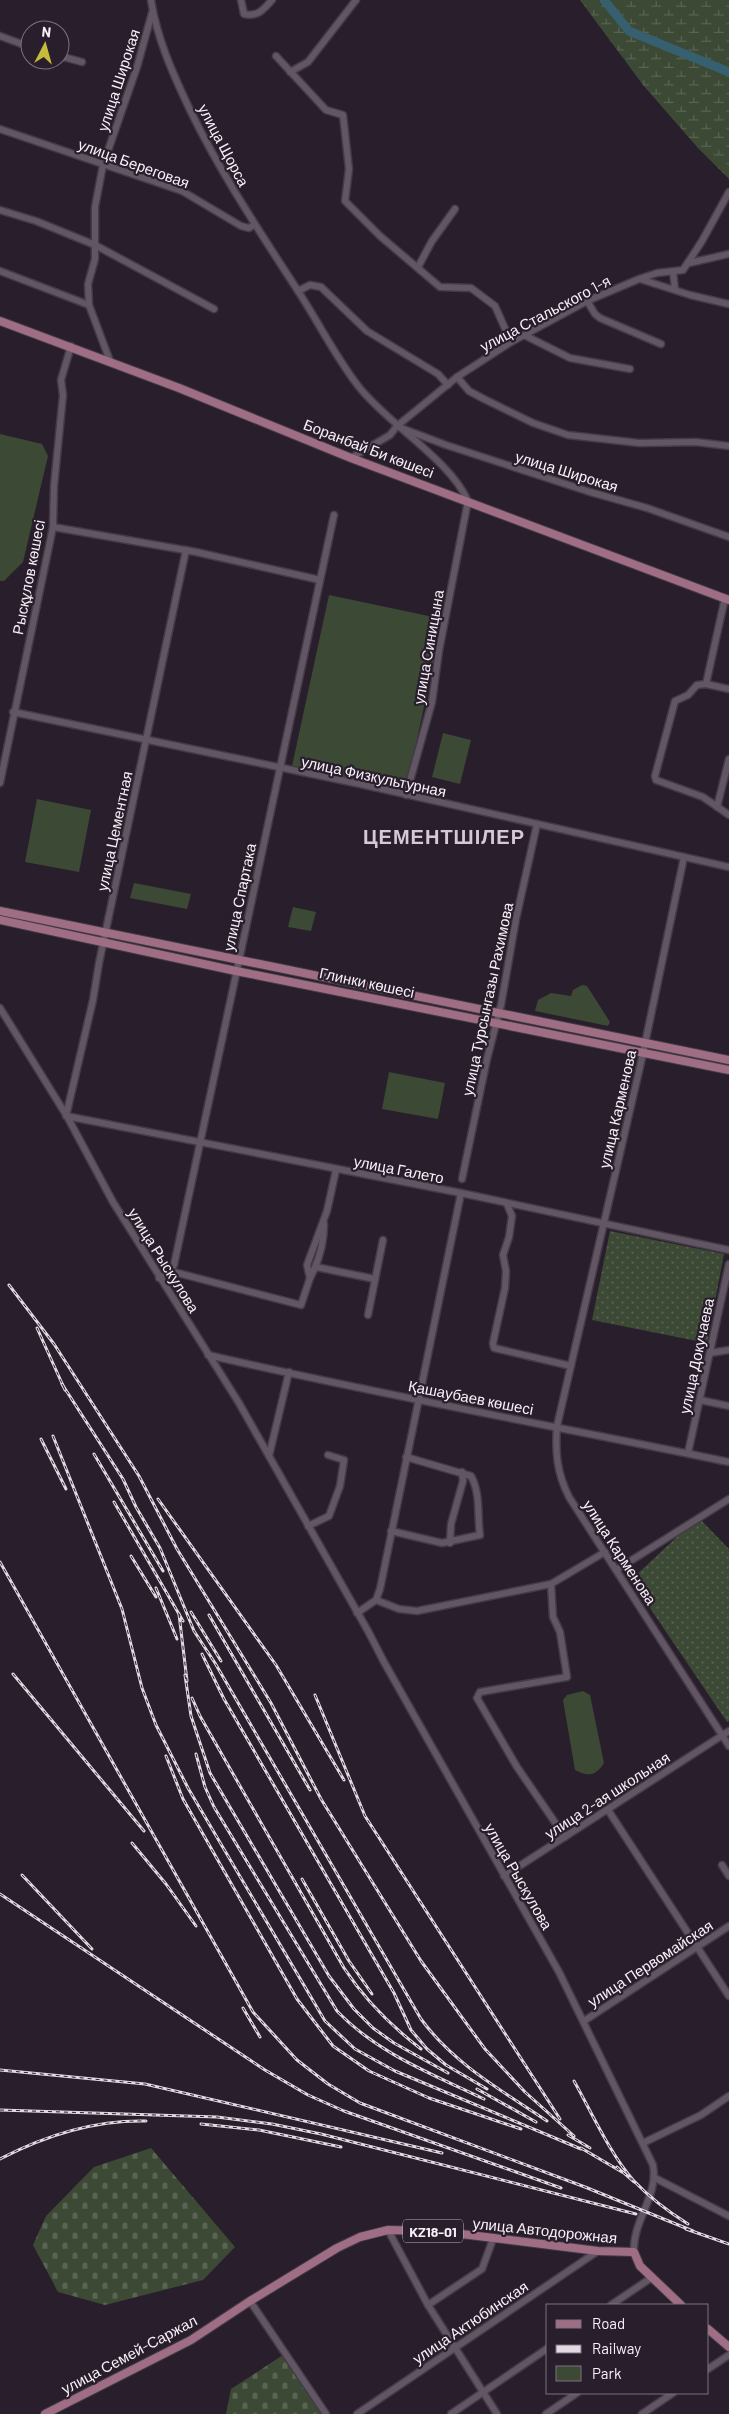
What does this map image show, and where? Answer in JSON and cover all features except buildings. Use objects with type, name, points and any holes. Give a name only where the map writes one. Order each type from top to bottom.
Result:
[{"type":"main road","name":"Боранбай Би көшесі","points":[[0,321],[110,361],[351,458],[727,599]]},
{"type":"main road","name":"Глинки көшесі","points":[[0,911],[236,971],[729,1070]]},
{"type":"main road","name":"Глинки көшесі","points":[[0,920],[238,960],[729,1060]]},
{"type":"main road","name":"улица Автодорожная","points":[[250,2301],[337,2248],[360,2237],[388,2230],[437,2231],[598,2251],[634,2252],[640,2266],[680,2304]]},
{"type":"main road","name":"улица Семей-Саржал","points":[[45,2414],[191,2340],[250,2301]]},
{"type":"main road","points":[[709,2330],[729,2347]]},
{"type":"street","name":"улица Щорса","points":[[151,0],[152,11],[172,73],[198,125],[254,225],[358,386],[397,426],[456,480],[468,501]]},
{"type":"street","points":[[241,0],[244,14],[250,16],[261,12],[272,0]]},
{"type":"street","points":[[290,72],[308,62],[356,0]]},
{"type":"street","name":"улица Широкая","points":[[110,361],[89,305],[88,284],[95,245],[95,207],[104,165],[137,67],[152,11]]},
{"type":"street","points":[[0,36],[20,43]]},
{"type":"street","points":[[276,56],[326,110],[343,115],[349,169],[345,201],[380,236],[440,286],[471,288],[496,306],[511,342]]},
{"type":"street","points":[[70,59],[82,62]]},
{"type":"street","name":"улица Береговая","points":[[0,129],[182,191],[240,226],[249,228],[254,225]]},
{"type":"street","points":[[688,264],[729,192]]},
{"type":"street","points":[[418,267],[432,241],[456,209]]},
{"type":"street","points":[[0,210],[36,221],[95,245],[214,309]]},
{"type":"street","name":"улица Стальского 1-я","points":[[351,458],[390,435],[397,426],[457,378],[511,342],[588,301],[639,279],[657,273],[683,270],[688,264],[729,254]]},
{"type":"street","points":[[0,271],[89,305]]},
{"type":"street","points":[[673,272],[675,289]]},
{"type":"street","points":[[639,279],[690,295],[729,304]]},
{"type":"street","points":[[298,291],[310,285],[321,286],[367,331],[438,374],[448,385]]},
{"type":"street","points":[[588,301],[595,314],[600,318],[661,344]]},
{"type":"street","points":[[524,335],[570,358],[630,369]]},
{"type":"street","name":"Рысқұлов көшесі","points":[[0,783],[13,712],[53,527],[54,486],[64,395],[61,380],[71,346]]},
{"type":"street","points":[[457,378],[469,391],[484,399],[533,423],[568,435],[639,443],[696,442],[729,446]]},
{"type":"street","name":"улица Широкая","points":[[397,426],[455,448],[590,492],[647,508],[729,538]]},
{"type":"street","name":"улица Синицына","points":[[406,795],[432,702],[439,651],[468,501]]},
{"type":"street","name":"улица Спартака","points":[[170,1271],[174,1265],[278,768],[334,515]]},
{"type":"street","points":[[53,527],[186,550],[320,580]]},
{"type":"street","name":"улица Цементная","points":[[66,1116],[186,550]]},
{"type":"street","points":[[706,684],[727,599]]},
{"type":"street","points":[[729,689],[706,684],[698,685],[688,695],[672,705],[656,769],[656,780],[701,796],[729,815]]},
{"type":"street","name":"улица Физкультурная","points":[[13,712],[406,795],[729,867]]},
{"type":"street","points":[[717,807],[729,759]]},
{"type":"street","name":"улица Турсынгазы Рахимова","points":[[462,1179],[496,1023],[500,1013],[516,919],[537,824]]},
{"type":"street","name":"улица Карменова","points":[[684,857],[643,1052],[557,1426],[555,1449],[560,1478],[569,1497],[729,1746]]},
{"type":"street","name":"улица Рыскулова","points":[[0,1008],[66,1116],[159,1278],[269,1456],[504,1876],[560,1972],[643,2143],[653,2166],[655,2178]]},
{"type":"street","name":"улица Галето","points":[[66,1116],[461,1193],[728,1249]]},
{"type":"street","points":[[310,1278],[308,1265],[324,1218],[336,1170]]},
{"type":"street","points":[[357,1612],[377,1598],[461,1193]]},
{"type":"street","points":[[507,1204],[512,1216],[509,1237],[503,1255],[506,1271],[505,1288],[493,1343],[494,1348],[571,1366]]},
{"type":"street","points":[[159,1278],[170,1271],[301,1305],[310,1278],[316,1267],[322,1244],[324,1218]]},
{"type":"street","points":[[368,1315],[383,1240]]},
{"type":"street","name":"улица Докучаева","points":[[688,1454],[729,1264]]},
{"type":"street","points":[[316,1267],[375,1279]]},
{"type":"street","points":[[710,1353],[729,1350]]},
{"type":"street","name":"Қашаубаев көшесі","points":[[208,1355],[417,1401],[557,1426],[729,1462]]},
{"type":"street","points":[[269,1456],[289,1372]]},
{"type":"street","points":[[700,1400],[729,1406]]},
{"type":"street","points":[[308,1526],[329,1516],[340,1486],[344,1460],[328,1455]]},
{"type":"street","points":[[391,1531],[434,1542],[450,1543],[480,1536],[478,1502],[473,1480],[462,1472],[406,1457]]},
{"type":"street","points":[[450,1543],[451,1524],[463,1481],[462,1472]]},
{"type":"street","points":[[616,1570],[729,1499]]},
{"type":"street","points":[[377,1598],[399,1609],[417,1611],[550,1584],[605,1552]]},
{"type":"street","points":[[550,1584],[553,1618],[560,1632],[567,1676],[480,1692],[477,1694],[477,1698],[517,1767],[565,1837]]},
{"type":"street","name":"улица 2-ая школьная","points":[[504,1876],[729,1730]]},
{"type":"street","points":[[608,1810],[729,1996]]},
{"type":"street","points":[[722,1865],[729,1876]]},
{"type":"street","name":"улица Первомайская","points":[[584,2021],[729,1926]]},
{"type":"street","points":[[643,2143],[701,2116],[729,2096]]},
{"type":"street","points":[[634,2252],[635,2233],[655,2178],[692,2195],[729,2216]]},
{"type":"street","points":[[388,2230],[428,2305],[497,2414]]},
{"type":"street","points":[[428,2305],[482,2269],[493,2239]]},
{"type":"street","name":"улица Актюбинская","points":[[356,2414],[598,2251]]},
{"type":"street","points":[[612,2304],[651,2278]]},
{"type":"street","points":[[250,2301],[326,2414]]},
{"type":"street","points":[[451,2414],[546,2349]]},
{"type":"street","points":[[709,2368],[729,2355]]},
{"type":"street","points":[[546,2414],[576,2394]]},
{"type":"street","points":[[642,2414],[672,2394]]},
{"type":"green space","points":[[580,0],[729,0],[729,179],[698,148],[643,85]]},
{"type":"green space","points":[[0,434],[42,444],[48,456],[23,562],[4,581],[0,581]]},
{"type":"green space","points":[[329,595],[443,619],[406,790],[292,766]]},
{"type":"green space","points":[[443,733],[471,740],[460,784],[432,777]]},
{"type":"green space","points":[[37,799],[91,810],[79,872],[25,862]]},
{"type":"green space","points":[[134,883],[191,894],[187,909],[130,898]]},
{"type":"green space","points":[[293,907],[316,912],[311,931],[288,927]]},
{"type":"green space","points":[[582,985],[587,986],[610,1022],[608,1026],[535,1011],[538,1000],[551,993],[571,996],[573,990]]},
{"type":"green space","points":[[389,1072],[445,1083],[438,1119],[382,1109]]},
{"type":"green space","points":[[610,1231],[724,1254],[707,1343],[592,1320]]},
{"type":"green space","points":[[698,1517],[729,1549],[729,1721],[727,1722],[631,1580]]},
{"type":"green space","points":[[583,1691],[590,1695],[604,1763],[598,1771],[591,1774],[584,1774],[575,1770],[563,1700],[567,1695]]},
{"type":"green space","points":[[151,2148],[235,2247],[203,2280],[105,2305],[58,2292],[33,2245],[46,2216],[94,2167]]},
{"type":"green space","points":[[286,2353],[325,2414],[226,2414],[231,2389]]},
{"type":"waterway","points":[[604,0],[629,31],[729,72]]},
{"type":"railway","points":[[9,1285],[54,1344],[139,1476],[177,1549],[271,1703],[321,1799],[421,1961],[485,2049],[525,2092],[574,2136]]},
{"type":"railway","points":[[37,1328],[65,1390]]},
{"type":"railway","points":[[62,1384],[123,1479],[136,1507],[160,1548],[194,1631],[215,1663],[421,2019],[448,2050],[463,2063],[547,2121]]},
{"type":"railway","points":[[53,1436],[122,1609],[142,1688],[156,1725],[188,1788],[325,2021],[355,2049],[395,2071],[581,2149]]},
{"type":"railway","points":[[41,1439],[66,1489]]},
{"type":"railway","points":[[94,1454],[163,1571]]},
{"type":"railway","points":[[158,1499],[276,1665],[344,1780]]},
{"type":"railway","points":[[114,1502],[183,1621]]},
{"type":"railway","points":[[131,1556],[156,1597]]},
{"type":"railway","points":[[0,1562],[253,2012],[297,2060],[328,2084],[360,2103],[585,2187],[693,2231]]},
{"type":"railway","points":[[156,1588],[177,1639]]},
{"type":"railway","points":[[191,1612],[221,1661]]},
{"type":"railway","points":[[179,1614],[187,1681]]},
{"type":"railway","points":[[209,1615],[310,1790]]},
{"type":"railway","points":[[202,1654],[224,1699],[394,1993],[411,2030],[427,2049],[446,2065],[487,2089]]},
{"type":"railway","points":[[13,1674],[144,1831]]},
{"type":"railway","points":[[185,1675],[191,1716],[210,1773],[329,1976],[354,2009],[373,2028],[394,2043],[448,2073]]},
{"type":"railway","points":[[315,1695],[365,1816],[560,2119]]},
{"type":"railway","points":[[192,1698],[200,1716],[344,1968],[379,2012],[421,2049]]},
{"type":"railway","points":[[196,1754],[205,1787],[214,1807],[337,2011],[353,2026],[387,2051],[484,2099]]},
{"type":"railway","points":[[166,1756],[183,1799],[297,1999],[333,2046],[369,2071],[429,2098],[521,2129]]},
{"type":"railway","points":[[132,1843],[166,1884],[196,1926]]},
{"type":"railway","points":[[22,1875],[92,1949]]},
{"type":"railway","points":[[302,1879],[349,1961],[372,1994]]},
{"type":"railway","points":[[0,1894],[265,2070],[308,2095],[344,2111],[561,2188]]},
{"type":"railway","points":[[243,2008],[260,2037]]},
{"type":"railway","points":[[0,2070],[145,2084],[442,2153]]},
{"type":"railway","points":[[574,2081],[609,2146],[625,2170],[653,2198],[688,2224]]},
{"type":"railway","points":[[477,2089],[536,2122]]},
{"type":"railway","points":[[0,2110],[217,2117],[272,2124],[321,2134],[636,2214]]},
{"type":"railway","points":[[0,2159],[53,2136],[89,2126],[127,2121],[146,2121]]},
{"type":"railway","points":[[201,2124],[259,2130],[341,2147]]},
{"type":"railway","points":[[568,2135],[590,2148]]},
{"type":"railway","points":[[581,2148],[622,2172]]},
{"type":"railway","points":[[617,2167],[634,2182]]},
{"type":"railway","points":[[686,2229],[729,2244]]},
{"type":"district","name":"ЦЕМЕНТШІЛЕР","points":[[444,836]]}]
